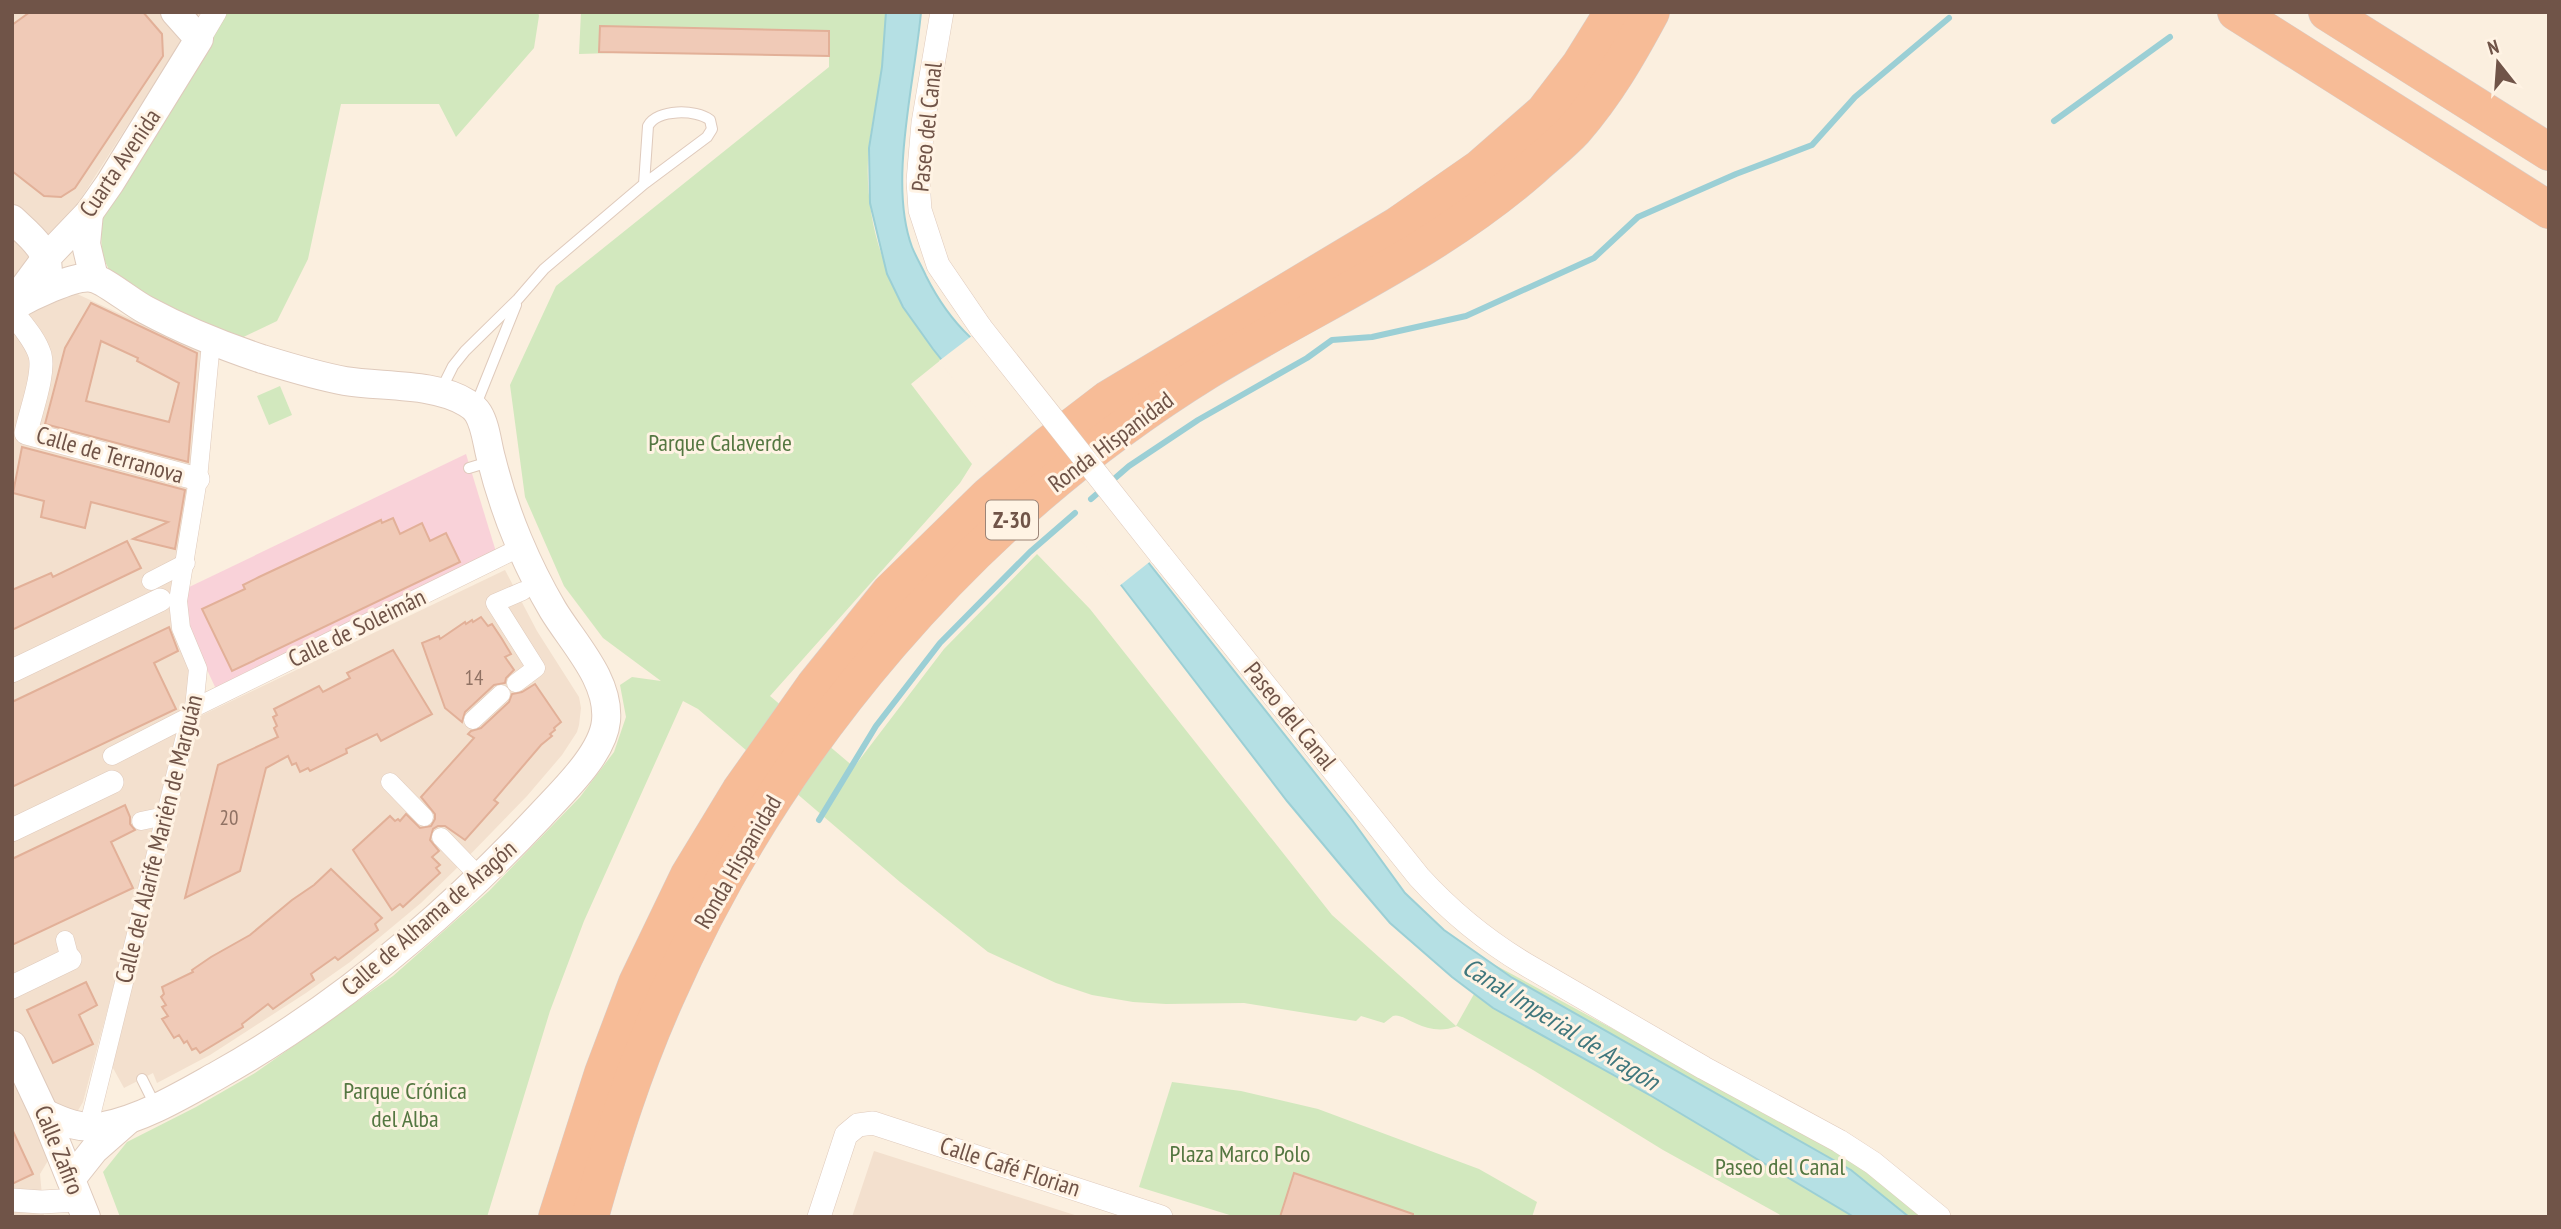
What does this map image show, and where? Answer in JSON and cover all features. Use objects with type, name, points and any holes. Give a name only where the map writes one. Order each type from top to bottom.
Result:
[{"type":"highway","name":"Ronda Hispanidad","points":[[556,1217],[598,1085],[637,984],[689,875],[747,780],[815,685],[890,592],[988,496],[1108,399],[1398,225],[1480,168],[1544,112],[1580,65],[1612,12]]},
{"type":"highway","name":"Ronda Hispanidad","points":[[590,1217],[634,1076],[666,995],[714,899],[762,813],[843,700],[915,612],[1057,480],[1124,429],[1205,373],[1418,250],[1497,199],[1571,133],[1610,85],[1651,12]]},
{"type":"highway","points":[[2236,12],[2549,210]]},
{"type":"highway","points":[[2327,12],[2549,152]]},
{"type":"street","points":[[175,12],[199,39]]},
{"type":"street","name":"Cuarta Avenida","points":[[46,258],[89,213],[110,183],[215,12]]},
{"type":"street","name":"Paseo del Canal","points":[[942,12],[923,123],[918,181],[920,210],[938,265],[981,328],[1419,877],[1465,922],[1497,947],[1703,1068],[1839,1141],[1873,1163],[1939,1217]]},
{"type":"street","points":[[89,213],[86,244],[94,278]]},
{"type":"street","points":[[12,219],[38,244],[46,258],[47,279],[21,301]]},
{"type":"street","points":[[21,301],[79,279],[94,278],[142,308],[211,343],[342,380],[440,392],[463,400],[475,408]]},
{"type":"street","name":"Calle de Terranova","points":[[12,312],[35,344],[41,358],[40,374],[26,433],[198,479]]},
{"type":"street","name":"Calle del Alarife Marién de Marguán","points":[[88,1128],[192,712],[198,669],[181,628],[178,601],[198,479],[211,343]]},
{"type":"street","name":"Calle de Alhama de Aragón","points":[[79,1199],[103,1141],[144,1113],[238,1064],[301,1024],[402,947],[480,878],[589,761],[603,734],[606,721],[603,694],[596,678],[538,583],[505,505],[480,464],[481,418],[475,408]]},
{"type":"street","name":"Calle de Soleimán","points":[[112,756],[192,712],[521,547]]},
{"type":"street","points":[[12,671],[156,591],[186,564]]},
{"type":"street","points":[[516,683],[536,668],[495,603],[523,591]]},
{"type":"street","points":[[472,720],[501,694]]},
{"type":"street","points":[[12,830],[116,780]]},
{"type":"street","points":[[390,782],[424,817]]},
{"type":"street","points":[[141,821],[165,816]]},
{"type":"street","points":[[441,837],[470,867]]},
{"type":"street","points":[[12,987],[67,950]]},
{"type":"street","name":"Calle Zafiro","points":[[12,1045],[44,1112],[79,1199]]},
{"type":"street","points":[[44,1112],[62,1121],[88,1128]]},
{"type":"street","name":"Calle de Alhama de Aragón","points":[[88,1128],[144,1113]]},
{"type":"street","name":"Calle Café Florian","points":[[819,1217],[843,1141],[858,1125],[873,1123],[1160,1216]]},
{"type":"street","points":[[12,1200],[41,1202],[79,1199]]},
{"type":"lane","points":[[440,392],[453,366],[465,351],[519,299],[544,269],[644,184],[707,137],[712,129],[710,120],[702,115],[664,113],[652,119],[648,126],[644,184]]},
{"type":"lane","points":[[475,408],[519,299]]},
{"type":"lane","points":[[142,1079],[144,1113]]},
{"type":"shaded area","points":[[12,12],[200,12],[64,225],[59,238],[64,281],[75,293],[203,352],[186,553],[170,615],[192,670],[188,705],[83,1102],[40,1174],[44,1217],[12,1217]]},
{"type":"shaded area","points":[[466,454],[497,555],[216,689],[181,614],[185,589]]},
{"type":"shaded area","points":[[505,570],[537,631],[579,697],[581,708],[577,732],[562,755],[527,796],[461,864],[421,903],[350,962],[210,1055],[157,1083],[153,1073],[124,1088],[108,1059],[194,719]]},
{"type":"shaded area","points":[[874,1151],[1081,1217],[852,1217]]},
{"type":"green space","points":[[224,12],[538,12],[539,16],[534,48],[456,137],[439,104],[341,104],[308,259],[277,321],[235,341],[113,278],[102,255],[101,232],[103,210]]},
{"type":"green space","name":"Parque Calaverde","points":[[581,12],[886,12],[882,66],[869,146],[870,204],[875,232],[894,287],[924,337],[942,359],[911,384],[972,464],[960,483],[770,696],[854,767],[944,649],[1037,554],[1090,609],[1332,915],[1456,1026],[1495,965],[1849,1157],[1922,1217],[1784,1217],[1663,1150],[1457,1026],[1435,1029],[1397,1016],[1384,1023],[1361,1016],[1356,1021],[1244,1003],[1133,1002],[1092,995],[1056,983],[988,952],[900,882],[698,709],[683,701],[584,921],[550,1011],[487,1217],[120,1217],[103,1172],[127,1142],[255,1073],[393,976],[489,891],[580,797],[614,752],[626,717],[620,685],[632,677],[661,681],[603,638],[564,586],[525,497],[510,385],[556,286],[829,67],[829,56],[646,52],[579,54]]},
{"type":"green space","points":[[280,386],[292,415],[269,425],[257,396]]},
{"type":"green space","name":"Plaza Marco Polo","points":[[1172,1082],[1241,1091],[1318,1109],[1479,1169],[1537,1202],[1532,1217],[1236,1217],[1139,1187]]},
{"type":"water","name":"Canal Imperial de Aragón","points":[[886,12],[921,12],[905,131],[902,193],[905,221],[912,247],[935,293],[1352,820],[1405,893],[1444,930],[1511,977],[1851,1170],[1909,1217],[1854,1217],[1653,1097],[1493,1008],[1452,977],[1390,923],[1343,868],[1287,801],[903,307],[887,274],[870,203],[869,148],[882,67]]},
{"type":"pier","points":[[973,335],[1152,560],[1118,587],[939,361]]},
{"type":"building","points":[[30,12],[143,12],[162,34],[163,56],[75,188],[61,197],[44,196],[12,171],[12,25]]},
{"type":"building","points":[[600,26],[829,31],[829,56],[599,52]]},
{"type":"building","points":[[91,303],[197,353],[188,462],[45,424],[65,348]],"holes":[[[101,341],[138,358],[137,361],[179,383],[169,422],[86,401]]]},
{"type":"building","points":[[22,447],[185,490],[175,549],[133,539],[168,522],[91,502],[85,528],[41,517],[44,501],[13,493]]},
{"type":"building","points":[[393,518],[400,534],[422,523],[430,541],[446,533],[460,562],[232,671],[202,609],[245,589],[243,585],[259,577],[381,520],[382,523]]},
{"type":"building","points":[[127,541],[141,568],[12,630],[12,590],[51,573],[53,577]]},
{"type":"building","points":[[481,617],[488,626],[492,624],[502,639],[511,654],[505,657],[514,670],[505,683],[494,685],[465,712],[462,722],[445,708],[422,643],[439,636],[440,639],[465,622],[473,622]]},
{"type":"building","points":[[169,627],[178,651],[154,663],[176,709],[12,787],[12,702]]},
{"type":"building","points":[[393,650],[432,714],[381,741],[377,734],[346,749],[347,753],[310,771],[308,768],[300,772],[296,763],[292,765],[288,756],[266,768],[240,871],[185,898],[218,765],[278,737],[274,728],[277,726],[273,717],[277,715],[274,709],[319,686],[323,692],[350,678],[347,673]]},
{"type":"building","points":[[535,684],[561,722],[550,734],[552,736],[541,745],[494,800],[498,803],[465,840],[445,826],[433,829],[430,840],[439,851],[432,857],[440,865],[436,868],[440,873],[403,907],[400,904],[392,910],[353,850],[390,816],[395,821],[400,821],[406,814],[420,828],[431,826],[435,814],[421,797],[474,738],[468,734],[471,731],[481,728],[509,702],[512,694],[522,692]]},
{"type":"building","points":[[125,805],[130,824],[135,830],[111,842],[133,888],[12,945],[12,859]]},
{"type":"building","points":[[331,869],[382,918],[375,924],[378,930],[338,960],[335,957],[311,974],[314,980],[273,1009],[268,1004],[242,1024],[243,1027],[200,1053],[196,1048],[192,1050],[187,1041],[184,1043],[179,1035],[174,1038],[162,1019],[168,1016],[162,1007],[166,1005],[161,997],[164,994],[162,987],[193,972],[192,970],[211,957],[250,935]]},
{"type":"building","points":[[86,982],[97,1005],[79,1015],[93,1044],[53,1063],[27,1010]]},
{"type":"building","points":[[12,1129],[33,1174],[12,1184]]},
{"type":"building","points":[[1294,1173],[1413,1214],[1413,1217],[1280,1217]]},
{"type":"waterway","points":[[1091,499],[1129,466],[1198,420],[1307,358],[1332,340],[1372,337],[1466,316],[1594,258],[1638,217],[1736,174],[1812,145],[1855,97],[1949,18]]},
{"type":"waterway","points":[[2054,121],[2170,37]]},
{"type":"waterway","points":[[819,820],[876,726],[940,643],[1030,552],[1075,513]]},
{"type":"park label","name":"Parque Crónica del Alba","points":[[405,1105]]}]
